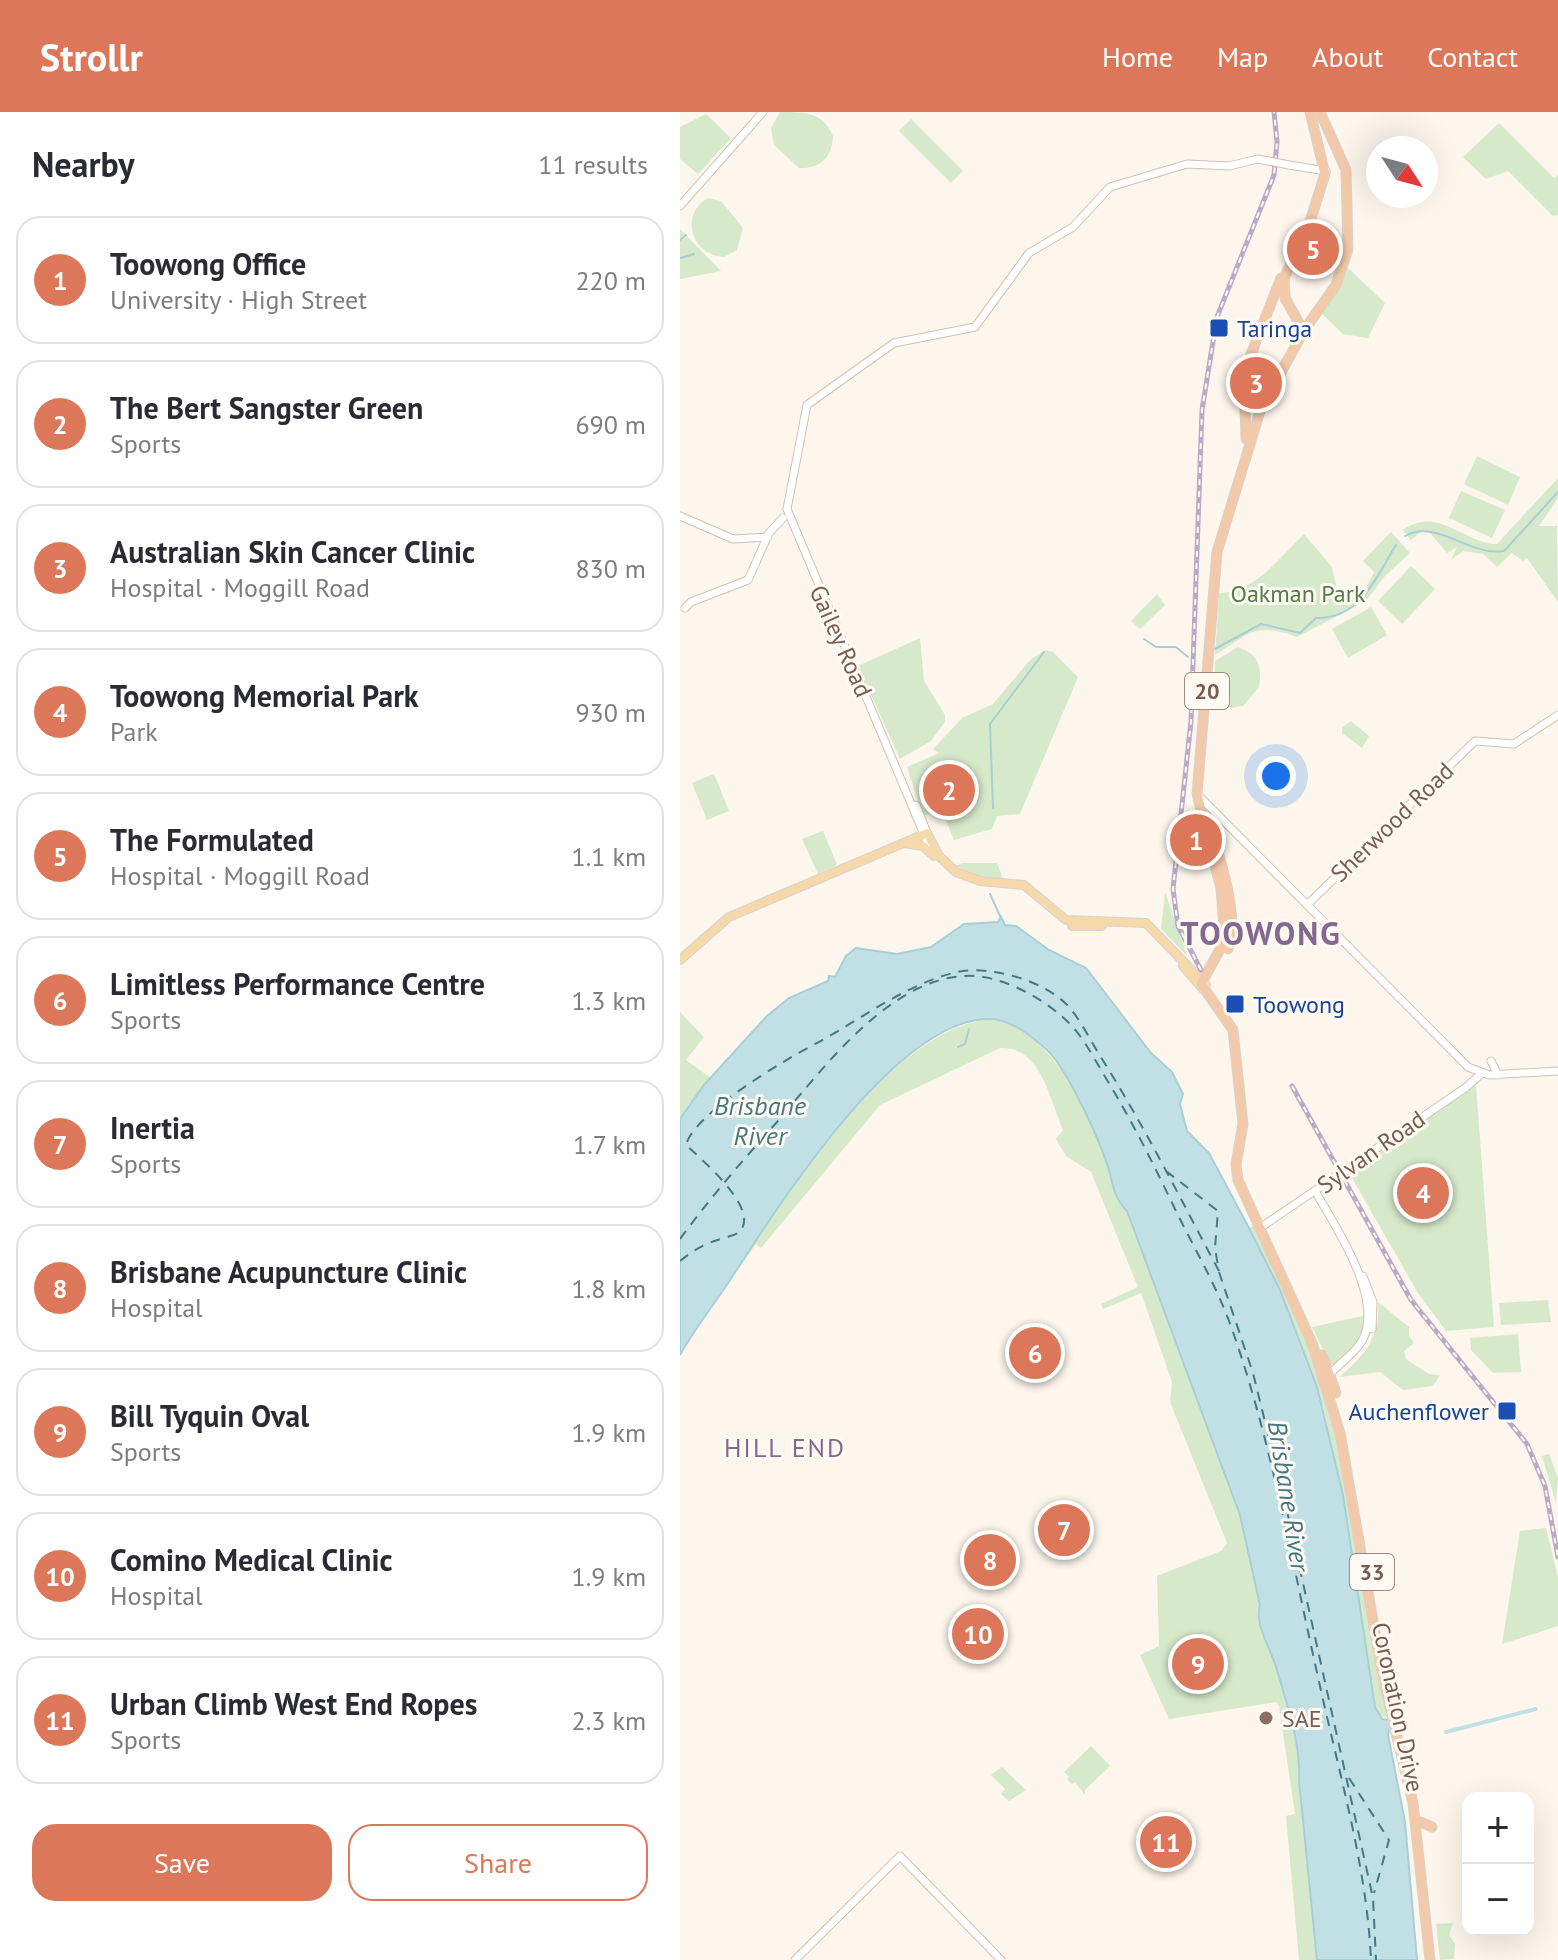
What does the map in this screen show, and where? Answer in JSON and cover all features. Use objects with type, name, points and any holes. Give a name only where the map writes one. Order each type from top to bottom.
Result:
[{"type":"highway","points":[[1310,112],[1326,171]]},
{"type":"highway","name":"20","points":[[1200,796],[1217,552],[1264,402],[1338,281],[1348,249],[1347,178],[1320,112]]},
{"type":"highway","points":[[1319,143],[1325,135],[1333,139]]},
{"type":"highway","name":"20","points":[[1240,477],[1246,439],[1245,367],[1288,265],[1309,226],[1326,171]]},
{"type":"highway","name":"20","points":[[1246,439],[1260,399],[1298,334],[1296,316],[1284,294],[1288,265]]},
{"type":"highway","points":[[1296,316],[1305,320],[1316,313]]},
{"type":"highway","points":[[1200,796],[1227,888],[1231,933],[1228,948],[1203,983]]},
{"type":"highway","points":[[1200,796],[1221,889],[1225,938],[1203,983]]},
{"type":"highway","name":"Coronation Drive","points":[[1203,983],[1231,1024],[1239,1047],[1243,1124],[1236,1169],[1331,1388]]},
{"type":"highway","name":"Coronation Drive","points":[[1261,1227],[1330,1374],[1396,1719],[1421,1822],[1433,1960]]},
{"type":"highway","name":"Coronation Drive","points":[[1400,1732],[1413,1803],[1433,1960]]},
{"type":"highway","points":[[1421,1822],[1432,1827]]},
{"type":"main road","points":[[680,206],[763,112]]},
{"type":"main road","points":[[680,619],[692,602],[744,584],[768,537],[786,519],[810,402],[895,342],[975,327],[1029,253],[1073,227],[1110,187],[1187,164],[1229,166],[1258,159],[1326,171]]},
{"type":"main road","points":[[680,516],[733,539],[768,537]]},
{"type":"main road","name":"Gailey Road","points":[[786,519],[797,535],[931,851],[947,871],[974,881]]},
{"type":"main road","name":"Sherwood Road","points":[[1308,904],[1475,741],[1480,744],[1514,744],[1558,715]]},
{"type":"main road","points":[[1200,796],[1463,1063],[1481,1074],[1558,1071]]},
{"type":"main road","points":[[1205,816],[1217,811]]},
{"type":"main road","points":[[680,960],[729,917],[924,834]]},
{"type":"main road","name":"Gailey Road","points":[[924,834],[947,866],[974,881]]},
{"type":"main road","points":[[909,841],[931,851]]},
{"type":"main road","points":[[974,881],[1026,886],[1056,914],[1069,921],[1132,922],[1152,927],[1203,983]]},
{"type":"main road","points":[[1491,1061],[1498,1075]]},
{"type":"main road","name":"Sylvan Road","points":[[1261,1227],[1317,1195],[1330,1180],[1481,1074]]},
{"type":"main road","points":[[1317,1195],[1348,1252],[1369,1311],[1362,1340],[1330,1374]]},
{"type":"main road","points":[[1317,1195],[1351,1250],[1374,1307],[1366,1341],[1338,1370],[1331,1388]]},
{"type":"main road","points":[[1325,1363],[1339,1366]]},
{"type":"main road","points":[[793,1960],[900,1856],[1001,1960]]},
{"type":"green space","points":[[780,112],[805,113],[824,122],[833,136],[824,160],[807,168],[799,168],[774,145],[771,128]]},
{"type":"green space","points":[[706,114],[731,138],[698,174],[680,159],[680,127]]},
{"type":"green space","points":[[911,119],[963,171],[951,183],[899,131]]},
{"type":"green space","points":[[1499,123],[1554,178],[1558,175],[1558,215],[1553,216],[1508,171],[1486,179],[1463,157]]},
{"type":"green space","points":[[708,198],[721,201],[743,228],[737,250],[724,257],[712,255],[703,249],[693,232],[694,213]]},
{"type":"green space","points":[[680,229],[721,271],[680,279]]},
{"type":"green space","points":[[1348,268],[1385,303],[1368,338],[1343,334],[1321,313]]},
{"type":"green space","points":[[1477,456],[1520,477],[1508,505],[1464,484]]},
{"type":"green space","points":[[1558,478],[1558,498],[1539,526],[1557,526],[1558,602],[1527,558],[1523,561],[1512,553],[1497,567],[1483,554],[1463,551],[1451,560],[1457,547],[1447,553],[1431,534],[1422,531],[1411,540],[1403,530],[1416,523],[1439,523],[1472,538],[1497,544]]},
{"type":"green space","points":[[1461,491],[1505,510],[1492,538],[1449,518]]},
{"type":"green space","name":"Oakman Park","points":[[1391,532],[1410,553],[1384,577],[1366,601],[1297,637],[1262,630],[1245,636],[1215,655],[1219,593],[1244,587],[1256,580],[1304,534],[1332,567],[1341,606],[1365,590],[1374,572],[1363,561]]},
{"type":"green space","points":[[1411,566],[1435,589],[1402,624],[1378,601]]},
{"type":"green space","points":[[1157,594],[1165,605],[1140,629],[1131,621]]},
{"type":"green space","points":[[1371,607],[1387,635],[1348,658],[1332,629]]},
{"type":"green space","points":[[920,638],[924,681],[945,715],[945,722],[931,741],[900,759],[858,666]]},
{"type":"green space","points":[[1238,647],[1258,662],[1259,687],[1243,706],[1231,708],[1214,701],[1215,661]]},
{"type":"green space","points":[[1045,650],[1053,652],[1078,677],[1020,814],[997,816],[992,829],[954,840],[942,810],[923,816],[907,767],[939,753],[933,749],[962,718],[993,704],[1030,660]]},
{"type":"green space","points":[[1351,721],[1369,736],[1362,748],[1342,733],[1342,728]]},
{"type":"green space","points":[[714,774],[729,811],[707,820],[692,783]]},
{"type":"green space","points":[[823,831],[837,865],[818,874],[802,839]]},
{"type":"green space","points":[[962,863],[997,863],[1003,879],[981,877],[956,866]]},
{"type":"green space","points":[[1165,892],[1187,956],[1161,929]]},
{"type":"green space","points":[[680,1012],[704,1037],[686,1060],[711,1078],[680,1119]]},
{"type":"green space","points":[[989,1019],[1011,1025],[1032,1038],[1067,1078],[1081,1102],[1103,1151],[1117,1199],[1134,1226],[1240,1515],[1260,1605],[1261,1629],[1277,1670],[1296,1738],[1317,1960],[1299,1960],[1286,1816],[1295,1814],[1279,1706],[1276,1702],[1169,1719],[1140,1655],[1159,1646],[1157,1576],[1221,1551],[1227,1543],[1170,1402],[1172,1382],[1141,1293],[1103,1309],[1101,1304],[1138,1287],[1091,1172],[1066,1156],[1056,1139],[1063,1130],[1049,1091],[1035,1066],[1014,1050],[1000,1048],[880,1105],[761,1248],[756,1244],[738,1269],[745,1251],[807,1163],[862,1099],[924,1046],[957,1028]]},
{"type":"green space","points":[[1476,1085],[1494,1327],[1446,1331],[1418,1293],[1348,1171]]},
{"type":"green space","points":[[1255,1225],[1308,1341],[1338,1441],[1390,1716],[1380,1717],[1375,1707],[1343,1495],[1323,1407],[1280,1290],[1249,1228]]},
{"type":"green space","points":[[1548,1300],[1551,1322],[1501,1325],[1499,1303]]},
{"type":"green space","points":[[1378,1302],[1409,1327],[1409,1336],[1414,1343],[1404,1351],[1406,1359],[1429,1374],[1440,1375],[1433,1386],[1403,1390],[1380,1372],[1339,1377],[1369,1345],[1377,1325]]},
{"type":"green space","points":[[1367,1315],[1357,1344],[1335,1365],[1330,1364],[1312,1327]]},
{"type":"green space","points":[[1518,1334],[1521,1372],[1493,1373],[1471,1350],[1470,1338]]},
{"type":"green space","points":[[1549,1454],[1558,1478],[1556,1503],[1542,1456]]},
{"type":"green space","points":[[1546,1528],[1558,1577],[1558,1626],[1502,1644],[1520,1531]]},
{"type":"green space","points":[[1091,1746],[1110,1766],[1085,1790],[1085,1795],[1075,1782],[1072,1784],[1067,1779],[1069,1777],[1064,1772]]},
{"type":"green space","points":[[1002,1767],[1026,1790],[1009,1801],[1001,1794],[1005,1789],[991,1775]]},
{"type":"green space","points":[[1453,1923],[1449,1935],[1455,1944],[1454,1959],[1440,1960],[1436,1924]]},
{"type":"water","name":"Brisbane River","points":[[1001,917],[1005,925],[1016,926],[1049,950],[1086,968],[1151,1053],[1172,1072],[1183,1094],[1180,1104],[1187,1131],[1209,1153],[1280,1290],[1317,1387],[1343,1495],[1375,1707],[1382,1719],[1390,1720],[1393,1728],[1389,1729],[1388,1735],[1405,1822],[1417,1960],[1317,1960],[1296,1738],[1277,1670],[1261,1629],[1260,1605],[1240,1515],[1127,1211],[1116,1194],[1092,1127],[1065,1074],[1047,1050],[1034,1039],[1013,1025],[997,1020],[953,1027],[916,1049],[879,1081],[810,1163],[680,1355],[680,1119],[704,1085],[767,1016],[789,998],[828,981],[829,976],[835,977],[846,956],[856,948],[897,954],[931,947],[964,924],[998,922]]},
{"type":"waterway","points":[[680,240],[686,235]]},
{"type":"waterway","points":[[680,258],[694,254]]},
{"type":"waterway","points":[[1405,536],[1429,532],[1478,549],[1504,551],[1558,492]]},
{"type":"waterway","points":[[1215,649],[1261,624],[1300,633],[1316,618],[1345,612],[1365,594],[1396,545]]},
{"type":"waterway","points":[[1144,639],[1156,647],[1176,647],[1188,657]]},
{"type":"waterway","points":[[993,808],[990,724],[1044,652]]},
{"type":"waterway","points":[[990,894],[1001,918]]},
{"type":"waterway","points":[[958,1047],[965,1044],[969,1029]]},
{"type":"waterway","points":[[1446,1732],[1536,1709]]},
{"type":"ferry route","points":[[680,1261],[706,1244],[738,1233],[744,1220],[742,1209],[726,1184],[686,1145],[705,1118],[764,1074],[885,1003],[938,977],[971,970],[1017,977],[1047,990],[1069,1007],[1133,1111],[1219,1271]]},
{"type":"ferry route","points":[[680,1239],[727,1179],[836,1054],[883,1010],[908,993],[935,982],[977,976],[1006,983],[1035,997],[1071,1025],[1093,1055],[1150,1158],[1220,1300],[1247,1374],[1280,1503],[1350,1818],[1364,1889],[1371,1960]]},
{"type":"ferry route","points":[[1166,1171],[1218,1211],[1215,1248],[1218,1266]]},
{"type":"ferry route","points":[[1219,1272],[1253,1373],[1287,1511],[1373,1898],[1376,1960]]},
{"type":"ferry route","points":[[1349,1778],[1389,1840],[1374,1893]]},
{"type":"railway","points":[[1201,970],[1178,926],[1173,889],[1191,721],[1202,410],[1217,317],[1274,175],[1277,142],[1274,112]]},
{"type":"railway","points":[[1292,1086],[1411,1300],[1527,1444],[1545,1486],[1558,1557]]},
{"type":"place","name":"The Formulated","points":[[1313,249]]},
{"type":"place","name":"Taringa","points":[[1219,328]]},
{"type":"place","name":"Australian Skin Cancer Clinic","points":[[1256,383]]},
{"type":"place","name":"The Bert Sangster Green","points":[[949,790]]},
{"type":"place","name":"Toowong Office","points":[[1196,840]]},
{"type":"place","name":"Toowong","points":[[1235,1004]]},
{"type":"place","name":"Toowong Memorial Park","points":[[1423,1193]]},
{"type":"place","name":"Limitless Performance Centre","points":[[1035,1353]]},
{"type":"place","name":"Auchenflower","points":[[1507,1411]]},
{"type":"place","name":"Inertia","points":[[1064,1530]]},
{"type":"place","name":"Brisbane Acupuncture Clinic","points":[[990,1560]]},
{"type":"place","name":"Comino Medical Clinic","points":[[978,1634]]},
{"type":"place","name":"Bill Tyquin Oval","points":[[1198,1664]]},
{"type":"place","name":"SAE","points":[[1266,1718]]},
{"type":"place","name":"Urban Climb West End Ropes","points":[[1166,1842]]},
{"type":"district","name":"TOOWONG","points":[[1261,933]]},
{"type":"district","name":"HILL END","points":[[785,1447]]}]
